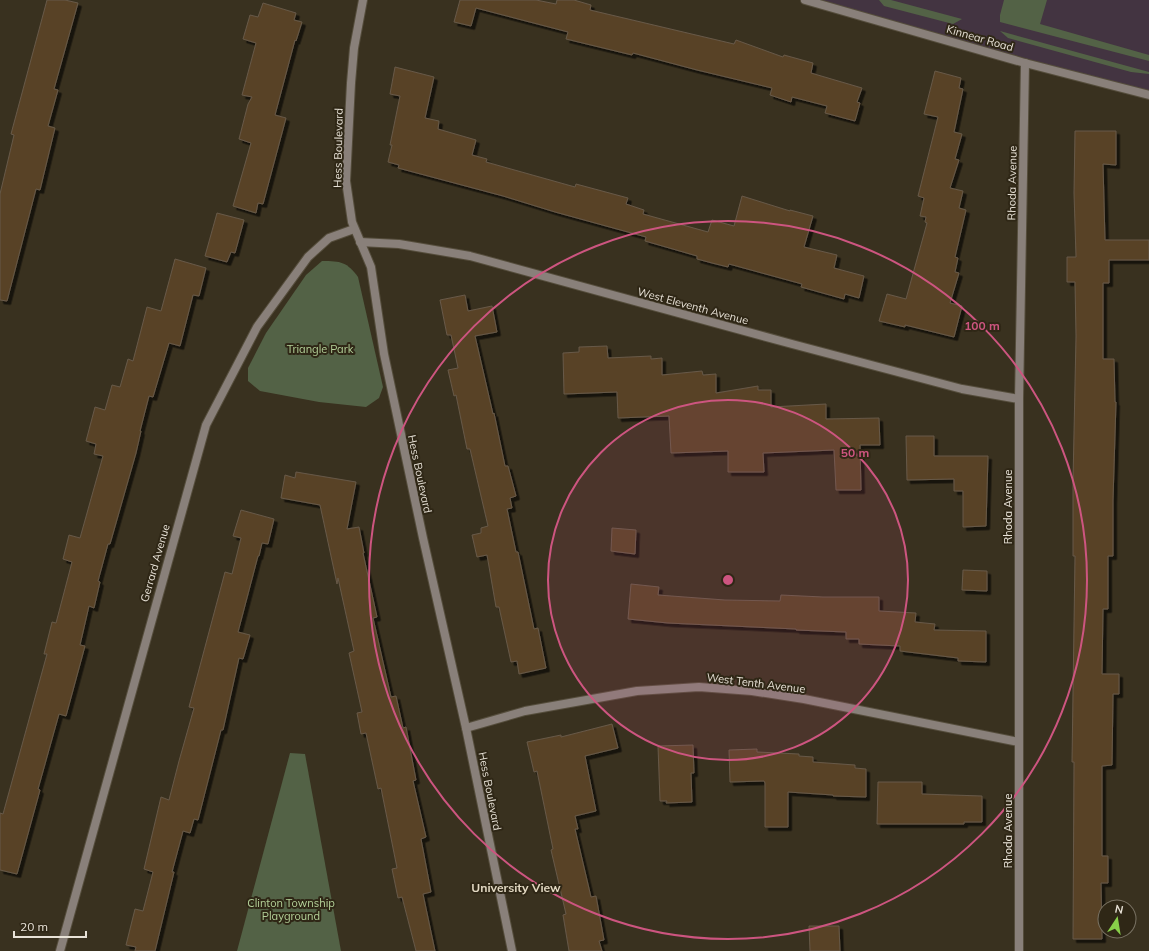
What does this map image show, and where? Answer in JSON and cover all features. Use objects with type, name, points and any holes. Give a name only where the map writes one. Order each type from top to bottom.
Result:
[{"type":"street","name":"Hess Boulevard","points":[[363,0],[354,48],[346,181],[352,222],[354,230],[371,267],[386,368],[466,728],[512,951]]},
{"type":"street","name":"Kinnear Road","points":[[805,0],[1025,63],[1149,95]]},
{"type":"street","name":"Rhoda Avenue","points":[[1018,951],[1019,398],[1025,63]]},
{"type":"street","name":"Gerrard Avenue","points":[[60,951],[206,425],[257,327],[308,257],[329,238],[354,230]]},
{"type":"street","name":"West Eleventh Avenue","points":[[360,242],[399,244],[470,256],[931,381],[962,389],[1019,398]]},
{"type":"street","name":"West Tenth Avenue","points":[[466,728],[525,712],[637,691],[700,688],[752,691],[1019,742]]},
{"type":"shaded area","points":[[818,0],[1149,0],[1149,93]]},
{"type":"green space","points":[[879,0],[891,0],[962,19],[953,24],[884,6]]},
{"type":"green space","points":[[1004,0],[1047,0],[1040,24],[1149,55],[1149,61],[1000,22],[1000,15]]},
{"type":"green space","points":[[1000,31],[1149,72],[1149,74],[1131,72],[1008,38]]},
{"type":"green space","name":"Triangle Park","points":[[322,261],[343,263],[347,265],[358,277],[383,387],[379,398],[366,407],[319,402],[260,391],[248,381],[248,368],[266,333],[306,275]]},
{"type":"green space","name":"Clinton Township Playground","points":[[290,753],[305,754],[341,951],[237,951]]},
{"type":"building","points":[[47,0],[65,0],[78,3],[54,89],[58,90],[48,126],[55,128],[40,190],[36,189],[7,301],[0,300],[0,194],[14,135],[11,134]]},
{"type":"building","points":[[460,0],[536,0],[556,4],[557,0],[574,0],[591,5],[590,10],[734,44],[736,40],[783,57],[784,55],[813,63],[811,73],[862,88],[857,102],[860,103],[855,121],[825,113],[827,106],[792,97],[791,102],[770,95],[772,88],[633,53],[632,55],[566,39],[568,32],[476,8],[471,26],[454,22]]},
{"type":"building","points":[[263,3],[296,13],[294,20],[302,22],[296,41],[295,40],[275,115],[286,118],[263,204],[258,203],[256,213],[233,206],[251,143],[239,139],[248,104],[252,97],[242,95],[256,43],[243,39],[250,15],[258,17]]},
{"type":"building","points":[[395,67],[434,77],[425,118],[439,121],[438,129],[476,140],[472,155],[487,159],[486,162],[575,187],[576,184],[628,198],[626,204],[644,210],[643,214],[708,232],[712,220],[734,226],[742,196],[790,211],[813,216],[804,247],[837,255],[834,268],[864,276],[859,298],[845,294],[844,299],[801,287],[802,284],[729,264],[728,267],[697,259],[697,256],[645,241],[646,237],[398,168],[399,165],[388,162],[400,96],[390,94]]},
{"type":"building","points":[[935,71],[961,78],[959,88],[963,89],[954,132],[962,134],[955,159],[959,160],[950,188],[963,191],[959,208],[966,210],[955,257],[958,258],[955,272],[959,273],[950,303],[962,306],[954,337],[905,325],[905,327],[879,321],[887,294],[906,299],[927,223],[925,222],[926,217],[920,216],[924,198],[918,196],[938,117],[924,114]]},
{"type":"building","points":[[1075,131],[1116,131],[1116,165],[1103,164],[1105,240],[1149,240],[1149,260],[1109,260],[1109,283],[1103,283],[1103,359],[1114,359],[1116,402],[1113,556],[1108,556],[1108,609],[1103,609],[1102,674],[1119,674],[1119,694],[1113,694],[1112,765],[1102,766],[1102,856],[1108,856],[1108,883],[1101,883],[1101,899],[1097,899],[1097,939],[1073,939],[1074,762],[1072,762],[1075,556],[1073,556],[1073,481],[1076,336],[1075,282],[1067,282],[1067,257],[1076,257],[1074,193]]},
{"type":"building","points":[[217,213],[244,220],[235,253],[231,252],[227,262],[205,256]]},
{"type":"building","points":[[175,259],[206,268],[199,296],[193,295],[180,346],[169,343],[153,397],[149,396],[136,453],[98,581],[100,582],[94,608],[89,606],[80,645],[85,646],[66,716],[59,714],[38,789],[40,790],[17,874],[0,870],[0,813],[3,814],[47,654],[44,654],[52,622],[56,623],[72,562],[63,559],[69,535],[80,538],[103,456],[94,454],[96,444],[86,441],[95,407],[105,410],[112,385],[120,387],[128,359],[133,361],[147,307],[161,311]]},
{"type":"building","points":[[465,295],[468,311],[492,306],[497,332],[475,336],[505,466],[508,466],[516,496],[510,498],[512,508],[507,509],[516,552],[518,552],[534,629],[538,628],[546,668],[519,674],[517,661],[511,662],[499,607],[496,607],[487,555],[477,557],[472,535],[481,533],[481,528],[488,526],[470,449],[467,449],[456,395],[454,396],[448,370],[458,368],[451,335],[447,335],[440,300]]},
{"type":"building","points":[[607,346],[608,358],[651,356],[651,359],[662,358],[662,375],[702,371],[703,375],[716,374],[716,393],[758,386],[758,390],[771,390],[771,407],[826,404],[826,419],[879,418],[880,445],[860,445],[861,490],[836,490],[834,450],[763,453],[764,472],[728,472],[728,451],[671,453],[669,416],[618,418],[617,392],[564,394],[563,353],[579,352],[579,347]]},
{"type":"building","points":[[906,436],[934,436],[934,456],[988,456],[986,526],[963,527],[963,491],[954,491],[954,479],[907,480]]},
{"type":"building","points":[[296,472],[356,482],[347,529],[359,527],[377,617],[373,618],[391,697],[396,696],[403,728],[406,727],[416,780],[413,781],[426,837],[421,839],[431,892],[423,894],[435,951],[416,951],[402,897],[398,898],[392,869],[397,868],[381,788],[378,789],[366,733],[361,734],[357,713],[362,712],[349,653],[354,651],[338,578],[337,584],[320,505],[281,498],[285,475],[295,478]]},
{"type":"building","points":[[241,510],[274,519],[268,544],[262,543],[238,632],[250,635],[243,659],[239,658],[223,730],[221,730],[198,820],[194,819],[190,833],[183,831],[172,872],[174,872],[155,951],[135,951],[136,947],[126,945],[135,909],[143,911],[153,872],[144,869],[161,797],[169,800],[194,708],[189,707],[225,572],[232,574],[241,538],[233,536]]},
{"type":"building","points":[[612,528],[636,530],[635,554],[611,551]]},
{"type":"building","points":[[963,570],[987,571],[987,591],[962,590]]},
{"type":"building","points":[[631,584],[659,587],[658,595],[725,600],[780,601],[781,595],[879,597],[879,611],[916,613],[915,622],[935,624],[934,630],[986,631],[986,662],[958,661],[958,658],[900,651],[900,646],[859,644],[859,639],[846,639],[846,632],[668,623],[628,619]]},
{"type":"building","points":[[612,724],[618,748],[585,756],[596,811],[575,816],[578,829],[575,829],[591,897],[596,896],[604,940],[599,941],[602,951],[569,951],[563,915],[566,914],[551,850],[553,849],[537,771],[534,772],[527,742],[561,735],[561,737]]},
{"type":"building","points":[[693,745],[694,773],[691,773],[692,802],[666,803],[667,801],[660,801],[658,746]]},
{"type":"building","points":[[757,749],[757,752],[799,754],[799,756],[813,757],[813,762],[855,765],[855,768],[866,769],[866,797],[788,792],[788,827],[765,827],[764,781],[730,782],[729,750]]},
{"type":"building","points":[[878,782],[922,782],[922,794],[982,796],[982,822],[964,822],[964,824],[877,824]]},
{"type":"building","points":[[809,926],[839,926],[840,951],[810,951]]},
{"type":"district","name":"University View","points":[[516,888]]}]
